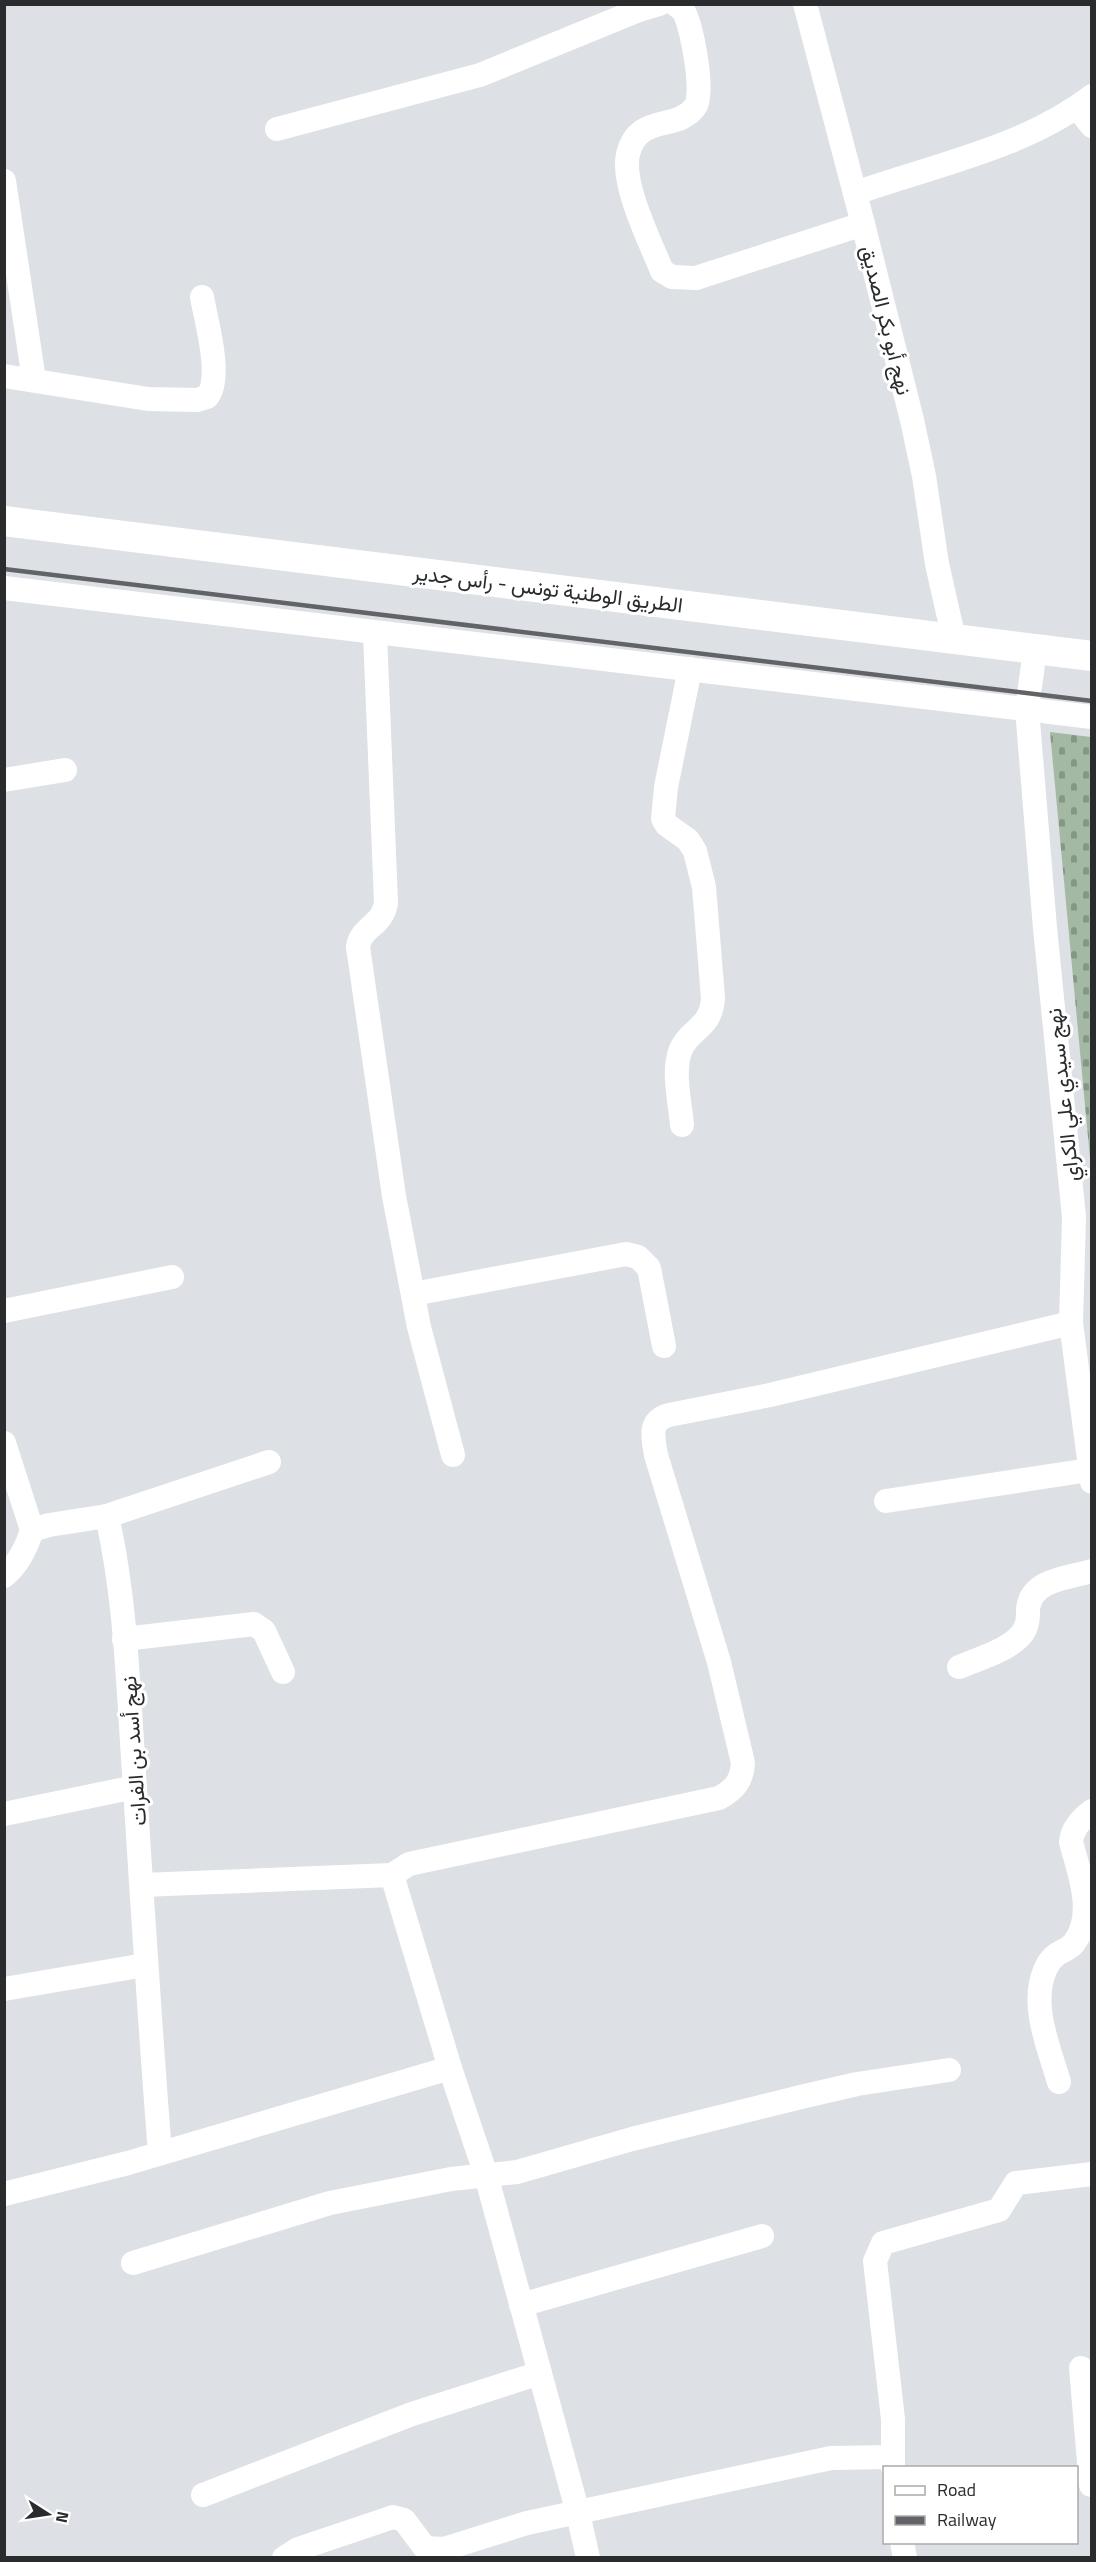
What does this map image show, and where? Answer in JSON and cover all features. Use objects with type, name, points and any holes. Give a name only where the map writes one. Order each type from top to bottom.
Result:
[{"type":"main road","name":"الطريق الوطنية تونس - رأس جدير","points":[[4,521],[1092,656]]},
{"type":"street","points":[[277,129],[480,75],[659,4]]},
{"type":"street","points":[[675,4],[685,14],[700,81],[697,105],[690,112],[648,127],[635,136],[626,167],[628,184],[662,271],[672,278],[696,278],[864,224]]},
{"type":"street","name":"نهج أبو بكر الصديق","points":[[805,4],[864,224],[914,431],[924,476],[937,564],[954,639]]},
{"type":"street","points":[[855,194],[1022,137],[1084,101],[1092,126]]},
{"type":"street","points":[[4,181],[34,380]]},
{"type":"street","points":[[4,376],[148,399],[197,400],[207,397],[213,383],[213,365],[202,297]]},
{"type":"street","points":[[4,588],[1092,717]]},
{"type":"street","points":[[375,633],[386,903],[383,916],[361,937],[358,947],[394,1196],[419,1326],[453,1455]]},
{"type":"street","name":"نهج سيدي علي الكراي","points":[[1035,650],[1027,709],[1045,928],[1074,1217],[1071,1323],[1090,1476]]},
{"type":"street","points":[[682,1125],[678,1060],[682,1047],[704,1026],[713,998],[704,886],[694,851],[688,840],[667,825],[663,819],[666,788],[690,669]]},
{"type":"street","points":[[4,780],[65,770]]},
{"type":"street","points":[[413,1294],[626,1254],[638,1257],[649,1268],[664,1346]]},
{"type":"street","points":[[4,1311],[172,1277]]},
{"type":"street","points":[[142,1885],[392,1875],[409,1864],[719,1798],[734,1788],[740,1779],[743,1763],[737,1731],[715,1650],[656,1455],[653,1426],[660,1417],[770,1395],[1071,1323]]},
{"type":"street","points":[[4,1443],[9,1476],[32,1530],[28,1544],[11,1571],[4,1576]]},
{"type":"street","points":[[32,1530],[107,1516],[269,1461]]},
{"type":"street","points":[[886,1501],[1090,1476]]},
{"type":"street","name":"نهج أسد بن الفرات","points":[[107,1516],[116,1558],[124,1640],[142,1885],[145,1965],[160,2153]]},
{"type":"street","points":[[959,1667],[1011,1644],[1021,1636],[1027,1624],[1032,1594],[1041,1585],[1092,1571]]},
{"type":"street","points":[[124,1640],[254,1624],[264,1631],[284,1672]]},
{"type":"street","points":[[4,1814],[135,1787]]},
{"type":"street","points":[[1059,2082],[1040,2008],[1040,1990],[1044,1971],[1050,1960],[1058,1952],[1072,1946],[1085,1925],[1085,1895],[1071,1842],[1080,1820],[1092,1811]]},
{"type":"street","points":[[392,1875],[450,2068],[486,2175],[578,2513],[588,2558]]},
{"type":"street","points":[[4,1989],[145,1965]]},
{"type":"street","points":[[4,2194],[160,2153],[450,2068]]},
{"type":"street","points":[[133,2263],[330,2203],[451,2179],[517,2172],[632,2139],[805,2096],[857,2084],[948,2070]]},
{"type":"street","points":[[284,2558],[298,2549],[393,2517],[406,2522],[425,2548],[444,2550],[527,2523],[831,2458],[893,2462],[893,2420],[875,2261],[884,2243],[999,2210],[1016,2183],[1092,2174]]},
{"type":"street","points":[[521,2305],[762,2236]]},
{"type":"street","points":[[1081,2368],[1091,2485]]},
{"type":"street","points":[[203,2495],[412,2414],[540,2373]]},
{"type":"green space","points":[[1050,732],[1091,737],[1091,1169]]},
{"type":"railway","points":[[4,569],[1092,701]]}]
